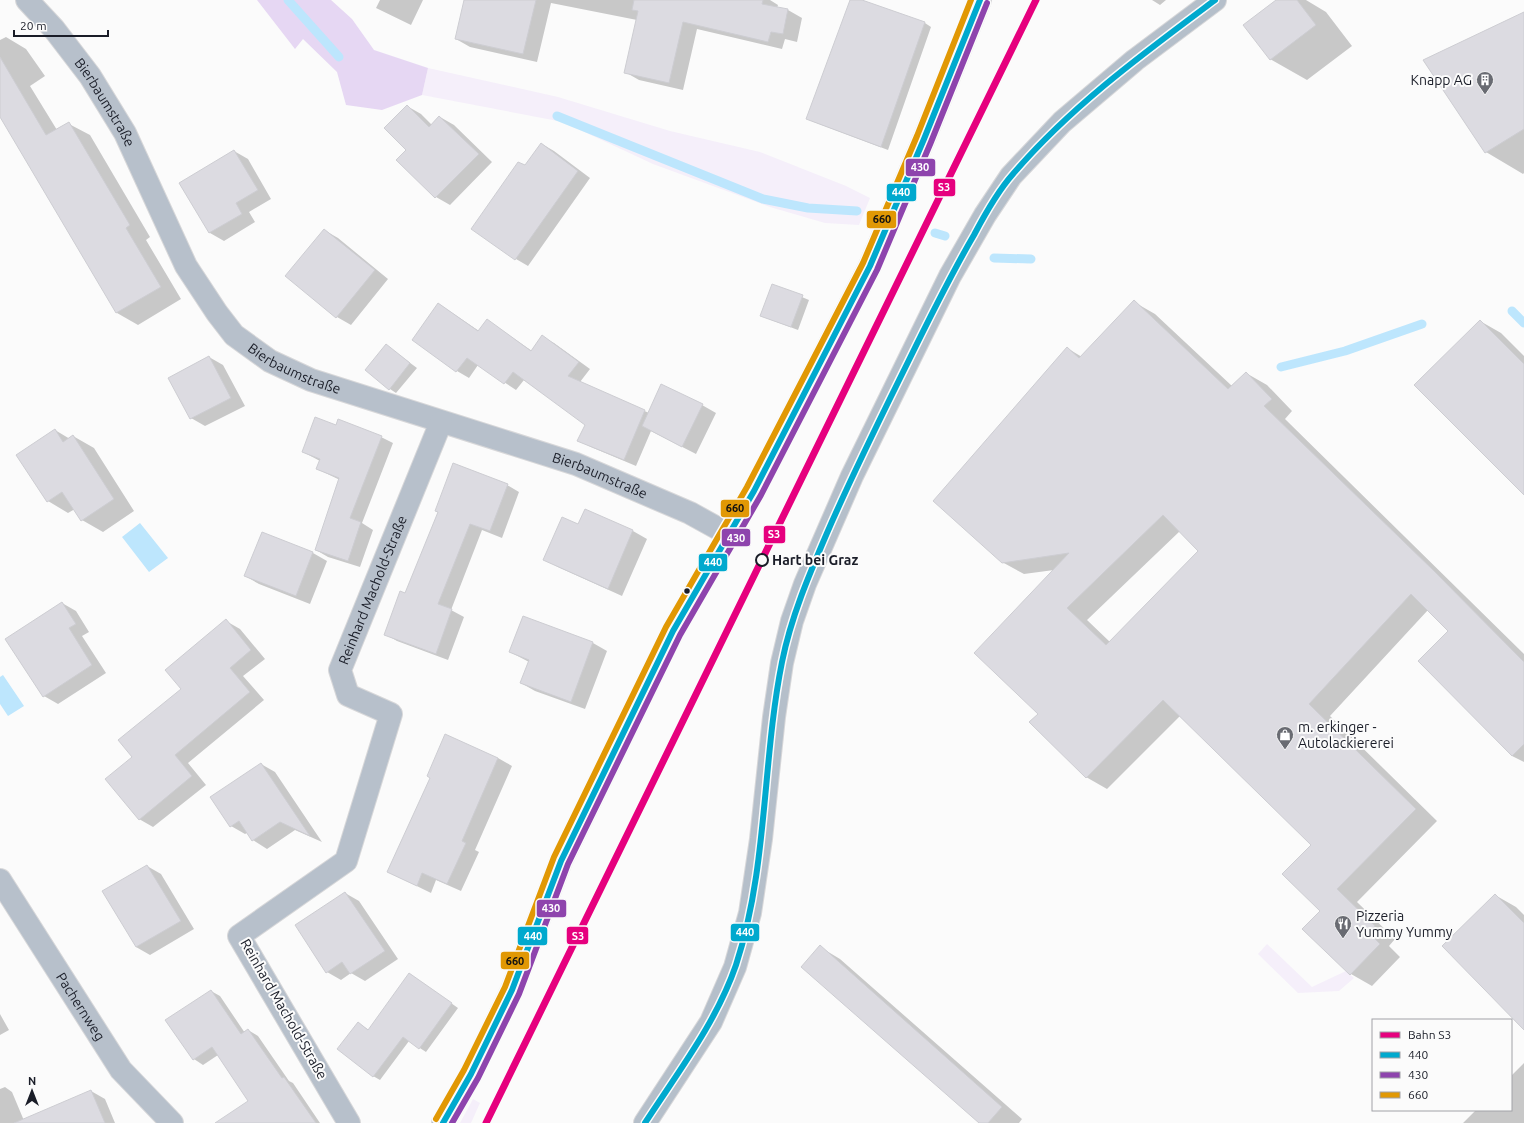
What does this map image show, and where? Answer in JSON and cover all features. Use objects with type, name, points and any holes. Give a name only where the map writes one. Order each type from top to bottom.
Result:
[{"type":"main road","points":[[645,1123],[711,1022],[735,967],[750,913],[761,839],[774,717],[782,663],[792,622],[805,584],[852,476],[950,276],[985,215],[1011,176],[1062,122],[1135,60],[1215,0]]},
{"type":"street","name":"Bierbaumstraße","points":[[27,0],[54,29],[90,76],[125,133],[186,266],[217,313],[234,335],[270,362],[311,380],[576,464],[690,513],[728,534]]},
{"type":"street","points":[[443,1123],[470,1074],[512,990],[561,861],[673,631],[754,491],[870,266],[921,146],[980,0]]},
{"type":"street","name":"Reinhard Machold-Straße","points":[[349,1123],[239,936],[346,861],[391,714],[348,695],[340,670],[441,422]]},
{"type":"street","name":"Pachernweg","points":[[0,880],[122,1070],[172,1123]]},
{"type":"shaded area","points":[[257,0],[331,0],[352,19],[374,50],[428,68],[422,95],[382,110],[346,105],[337,72],[303,39],[295,49]]},
{"type":"shaded area","points":[[428,68],[558,97],[670,131],[760,152],[846,186],[870,198],[859,225],[825,223],[770,207],[653,164],[563,122],[422,95]]},
{"type":"shaded area","points":[[1267,944],[1312,987],[1346,971],[1354,978],[1339,991],[1298,993],[1258,954]]},
{"type":"shaded area","points":[[473,1099],[480,1103],[471,1123],[460,1123]]},
{"type":"water","points":[[140,523],[168,558],[149,572],[122,537]]},
{"type":"water","points":[[3,675],[24,706],[8,716],[0,704],[0,677]]},
{"type":"building","points":[[464,0],[536,0],[523,54],[455,39]]},
{"type":"building","points":[[634,0],[763,0],[762,4],[788,9],[783,34],[771,32],[768,42],[683,22],[669,83],[624,73],[638,11],[632,10]]},
{"type":"building","points":[[850,0],[862,0],[925,22],[881,147],[806,119]]},
{"type":"building","points":[[1276,0],[1297,0],[1316,25],[1270,60],[1243,25]]},
{"type":"building","name":"Knapp AG","points":[[1524,12],[1524,129],[1485,153],[1423,60]]},
{"type":"building","points":[[0,57],[46,135],[69,122],[130,225],[126,228],[161,287],[116,313],[0,117]]},
{"type":"building","points":[[407,105],[429,127],[439,116],[479,154],[435,198],[396,160],[406,150],[384,128]]},
{"type":"building","points":[[541,143],[578,171],[515,260],[471,229],[518,162],[525,165]]},
{"type":"building","points":[[234,150],[258,190],[236,203],[242,214],[209,233],[179,183]]},
{"type":"building","points":[[324,229],[375,270],[336,318],[285,276]]},
{"type":"building","points":[[772,284],[803,295],[791,327],[760,316]]},
{"type":"building","points":[[1134,300],[1228,389],[1246,372],[1272,399],[1264,406],[1434,571],[1524,662],[1524,744],[1512,756],[1418,661],[1448,631],[1411,594],[1309,704],[1416,809],[1337,889],[1375,926],[1369,933],[1380,944],[1350,975],[1302,929],[1320,911],[1282,874],[1311,845],[1163,700],[1086,778],[1029,722],[1038,714],[974,653],[1069,553],[1002,563],[933,501],[1067,347],[1079,358]],"holes":[[[1163,515],[1198,551],[1106,645],[1067,608]]]},
{"type":"building","points":[[438,303],[478,331],[487,319],[531,351],[542,335],[579,362],[568,376],[645,410],[624,460],[577,441],[585,425],[513,372],[504,384],[467,358],[456,372],[412,340]]},
{"type":"building","points":[[1480,320],[1524,364],[1524,495],[1414,385]]},
{"type":"building","points":[[386,344],[410,363],[389,390],[365,370]]},
{"type":"building","points":[[209,356],[231,398],[190,419],[168,378]]},
{"type":"building","points":[[661,384],[703,404],[682,447],[642,426]]},
{"type":"building","points":[[315,417],[336,425],[338,419],[382,436],[350,518],[361,522],[348,561],[315,550],[339,478],[316,469],[320,459],[302,452]]},
{"type":"building","points":[[55,429],[63,442],[73,435],[114,499],[81,521],[62,492],[47,502],[16,455]]},
{"type":"building","points":[[453,463],[508,484],[490,531],[470,524],[438,604],[452,609],[436,654],[384,635],[400,591],[405,593],[438,512],[435,511]]},
{"type":"building","points":[[585,509],[633,530],[608,589],[543,560],[562,517],[578,524]]},
{"type":"building","points":[[262,532],[313,552],[296,596],[244,576]]},
{"type":"building","points":[[62,602],[76,624],[69,628],[92,665],[43,697],[5,639]]},
{"type":"building","points":[[523,616],[593,642],[571,702],[520,683],[529,660],[509,652]]},
{"type":"building","points":[[226,619],[251,650],[230,668],[250,692],[175,755],[192,776],[139,820],[105,779],[132,757],[118,740],[181,689],[165,670]]},
{"type":"building","points":[[445,734],[498,758],[462,841],[466,843],[447,884],[422,873],[417,886],[387,872],[430,778],[427,776]]},
{"type":"building","points":[[261,763],[310,836],[280,822],[252,841],[239,821],[230,827],[210,797]]},
{"type":"building","points":[[147,865],[181,921],[136,947],[102,891]]},
{"type":"building","points":[[345,892],[385,951],[350,974],[342,962],[326,973],[295,925]]},
{"type":"building","points":[[1495,894],[1524,923],[1524,1030],[1442,946]]},
{"type":"building","points":[[820,945],[1002,1107],[988,1123],[979,1123],[801,967]]},
{"type":"building","points":[[409,973],[452,1003],[419,1049],[403,1037],[373,1077],[337,1049],[358,1022],[368,1030]]},
{"type":"building","points":[[211,990],[241,1034],[248,1029],[316,1123],[215,1123],[248,1101],[212,1047],[193,1060],[165,1020]]},
{"type":"building","points":[[91,1090],[105,1123],[14,1123]]},
{"type":"waterway","points":[[288,0],[339,57]]},
{"type":"waterway","points":[[557,116],[763,199],[808,208],[857,211]]},
{"type":"waterway","points":[[935,233],[945,236]]},
{"type":"waterway","points":[[994,258],[1031,259]]},
{"type":"waterway","points":[[1512,311],[1524,323]]},
{"type":"waterway","points":[[1281,367],[1345,351],[1422,324]]},
{"type":"rail line","name":"S3","points":[[486,1123],[1036,0]]},
{"type":"transit line","name":"660","points":[[436,1119],[464,1070],[505,987],[554,857],[666,627],[747,487],[863,263],[917,136],[971,0]]},
{"type":"transit line","name":"440","points":[[443,1123],[471,1074],[512,990],[561,861],[673,631],[754,491],[870,266],[924,139],[980,0]]},
{"type":"transit line","name":"440","points":[[645,1123],[707,1027],[728,986],[736,965],[754,890],[776,700],[782,662],[795,612],[820,549],[856,468],[940,298],[982,219],[1007,181],[1035,149],[1109,81],[1215,0]]},
{"type":"transit line","name":"430","points":[[452,1123],[478,1078],[519,994],[568,864],[680,635],[761,495],[877,270],[987,3]]},
{"type":"place","name":"Knapp AG","points":[[1485,95]]},
{"type":"place","name":"Hart bei Graz","points":[[762,560]]},
{"type":"place","name":"m. erkinger - Autolackiererei","points":[[1285,750]]},
{"type":"place","name":"Pizzeria Yummy Yummy","points":[[1343,939]]}]
